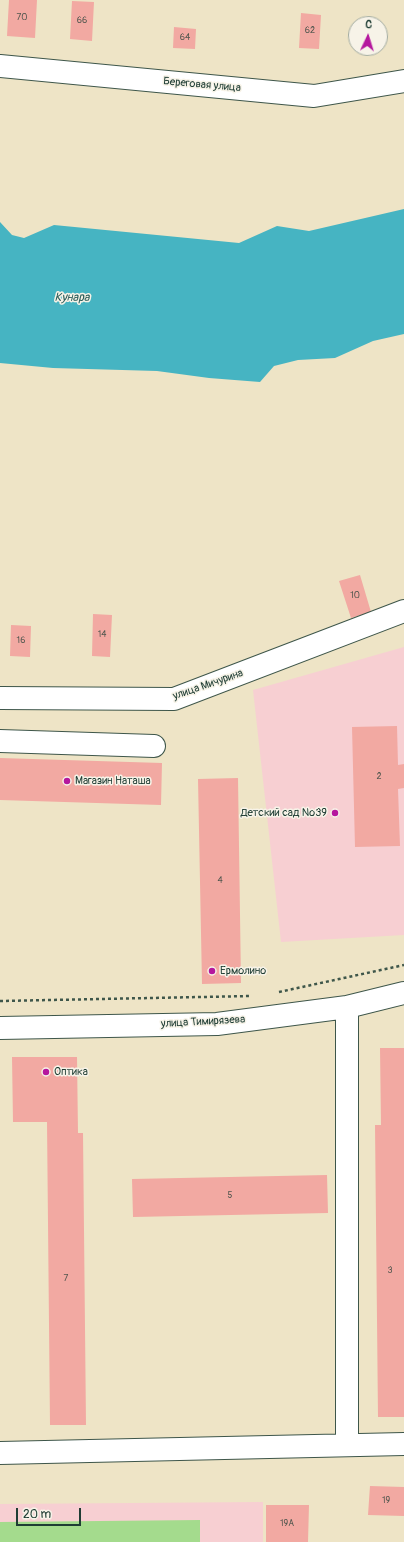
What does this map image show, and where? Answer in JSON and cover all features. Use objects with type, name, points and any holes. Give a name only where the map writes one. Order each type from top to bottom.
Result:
[{"type":"street","name":"Береговая улица","points":[[0,66],[314,96],[404,81]]},
{"type":"street","name":"улица Мичурина","points":[[0,698],[174,699],[404,611]]},
{"type":"street","points":[[0,741],[154,746]]},
{"type":"street","name":"улица Тимирязева","points":[[0,1028],[217,1024],[347,1007],[404,994]]},
{"type":"street","points":[[347,1007],[347,1445]]},
{"type":"street","points":[[0,1453],[404,1444]]},
{"type":"path","points":[[272,994],[404,965]]},
{"type":"path","points":[[0,1001],[256,996]]},
{"type":"shaded area","name":"Детский сад №39","points":[[404,647],[404,935],[281,942],[253,690]]},
{"type":"shaded area","points":[[263,1502],[263,1542],[0,1542],[0,1504]]},
{"type":"green space","points":[[200,1520],[200,1542],[0,1542],[0,1522]]},
{"type":"water","name":"Кунара","points":[[404,209],[404,334],[373,341],[335,358],[298,360],[274,366],[260,382],[209,378],[157,371],[53,368],[0,363],[0,222],[12,235],[24,238],[54,225],[239,243],[277,226],[309,231]]},
{"type":"building","points":[[9,0],[37,0],[35,38],[7,36]]},
{"type":"building","points":[[72,1],[94,2],[92,41],[70,39]]},
{"type":"building","points":[[301,13],[321,15],[319,49],[299,48]]},
{"type":"building","points":[[174,27],[196,29],[195,49],[173,48]]},
{"type":"building","points":[[360,575],[371,612],[351,618],[339,581]]},
{"type":"building","points":[[93,614],[112,615],[110,657],[92,656]]},
{"type":"building","points":[[11,625],[31,626],[30,657],[10,656]]},
{"type":"building","points":[[397,726],[398,765],[404,764],[404,788],[398,789],[400,846],[355,847],[352,727]]},
{"type":"building","points":[[0,758],[162,763],[161,805],[0,800]]},
{"type":"building","points":[[238,778],[241,983],[202,984],[198,779]]},
{"type":"building","points":[[380,1048],[404,1048],[404,1417],[378,1417],[375,1125],[381,1125]]},
{"type":"building","points":[[12,1057],[77,1057],[78,1133],[83,1133],[86,1425],[50,1425],[47,1122],[13,1122]]},
{"type":"building","points":[[327,1175],[328,1213],[133,1217],[132,1179]]},
{"type":"building","points":[[370,1486],[404,1487],[404,1516],[368,1515]]},
{"type":"building","points":[[266,1505],[309,1505],[308,1542],[266,1542]]},
{"type":"place","name":"Магазин Наташа","points":[[67,781]]},
{"type":"place","name":"Детский сад №39","points":[[335,813]]},
{"type":"place","name":"Ермолино","points":[[212,971]]},
{"type":"place","name":"Оптика","points":[[46,1072]]}]
